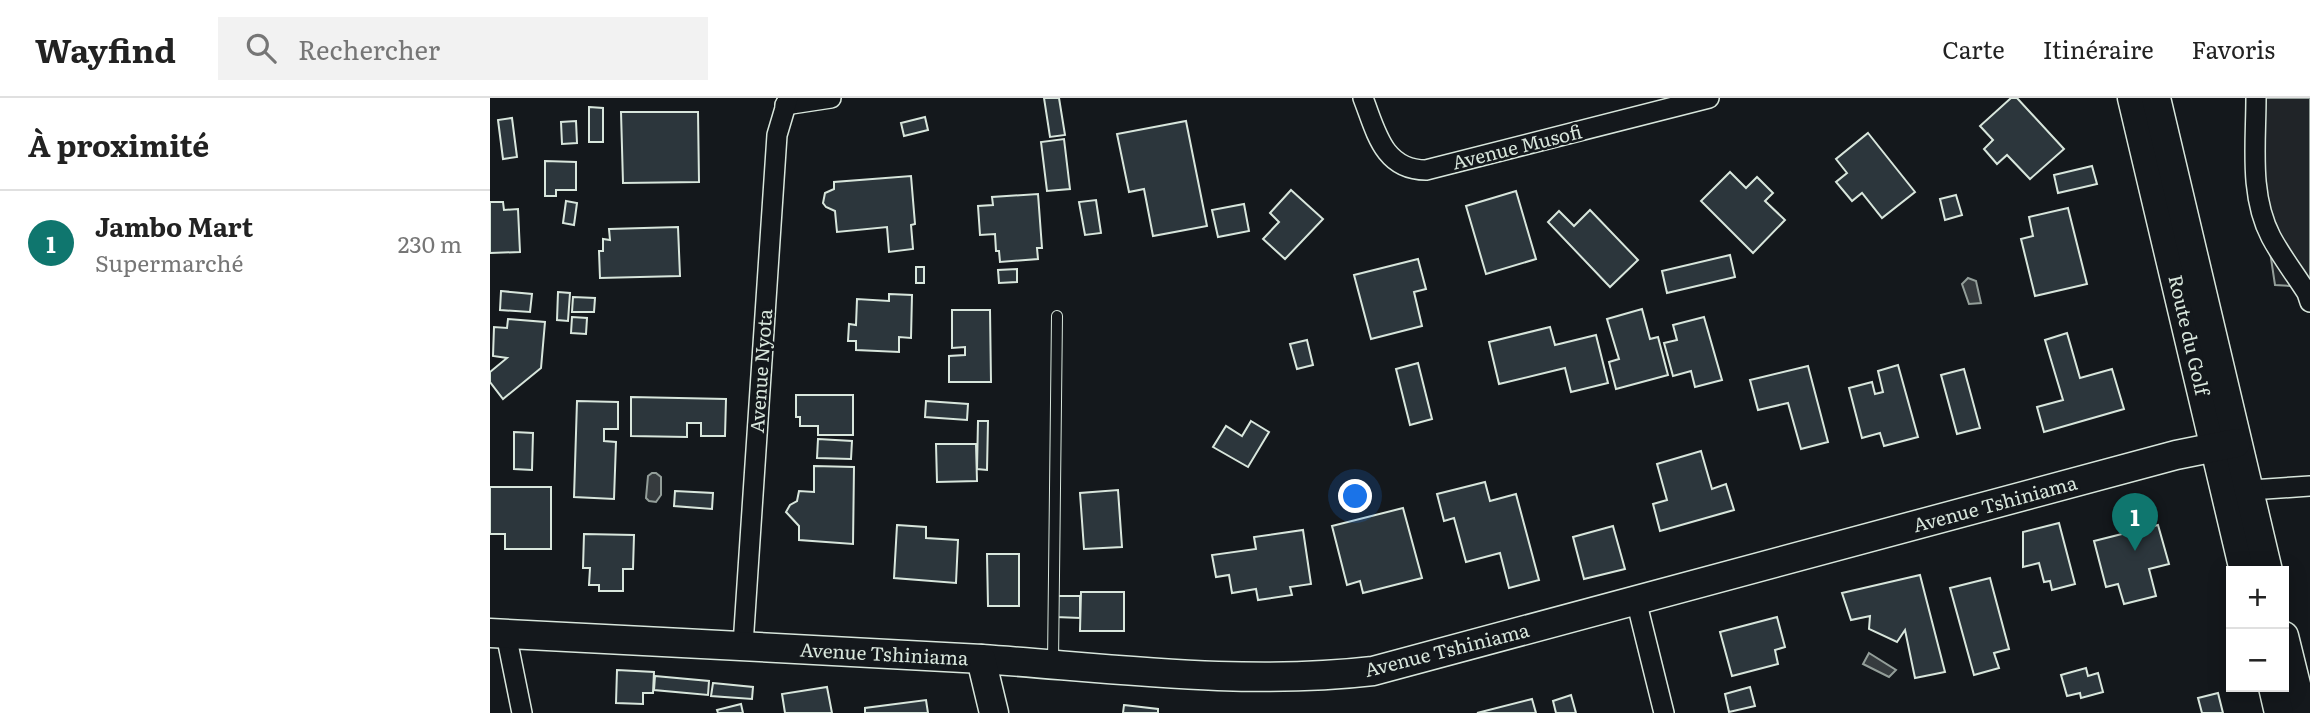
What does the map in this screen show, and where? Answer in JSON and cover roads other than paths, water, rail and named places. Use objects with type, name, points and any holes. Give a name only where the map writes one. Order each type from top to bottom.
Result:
[{"type":"street","points":[[787,101],[831,98]]},
{"type":"street","name":"Avenue Musofi","points":[[1363,98],[1379,140],[1392,159],[1404,168],[1426,170],[1709,98]]},
{"type":"street","name":"Route du Golf","points":[[2132,98],[2172,261],[2236,491],[2244,566]]},
{"type":"street","points":[[2156,98],[2225,445]]},
{"type":"street","points":[[2256,98],[2256,188],[2261,214],[2271,237],[2307,292],[2310,302]]},
{"type":"street","name":"Avenue Nyota","points":[[743,645],[777,135],[787,101]]},
{"type":"street","name":"Avenue Tshiniama","points":[[498,634],[743,645],[1281,677],[1334,676],[1373,671],[2225,445]]},
{"type":"street","points":[[2266,566],[2236,491],[2310,486]]},
{"type":"street","points":[[1636,600],[1664,713]]},
{"type":"street","points":[[498,634],[522,713]]},
{"type":"street","points":[[2289,656],[2303,713]]},
{"type":"street","points":[[981,659],[994,713]]},
{"type":"street","points":[[2274,692],[2279,713]]},
{"type":"lane","points":[[1053,664],[1057,316]]},
{"type":"place","name":"Jambo Mart","points":[[2135,551]]}]
